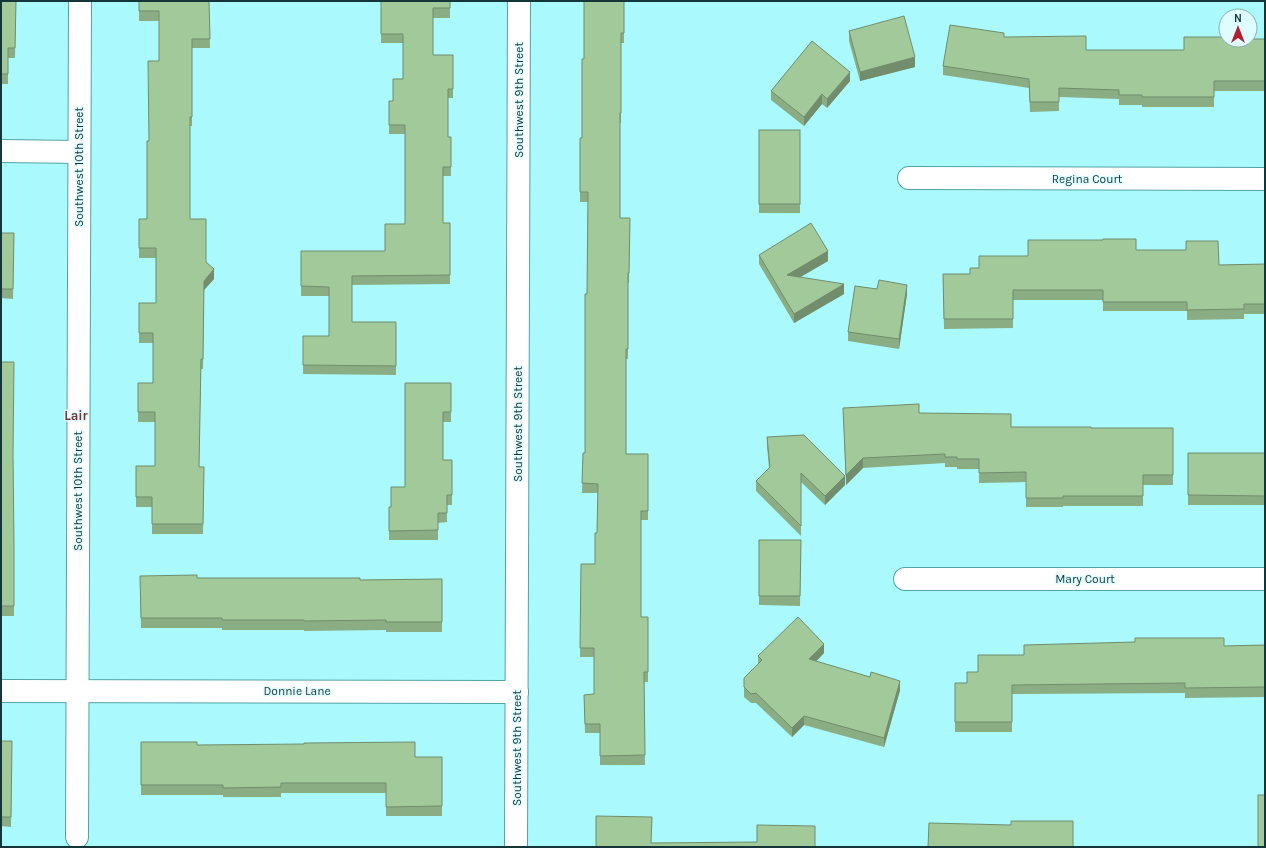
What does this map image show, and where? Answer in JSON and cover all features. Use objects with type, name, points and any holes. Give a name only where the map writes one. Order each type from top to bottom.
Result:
[{"type":"street","name":"Southwest 10th Street","points":[[77,837],[80,1]]},
{"type":"street","name":"Southwest 9th Street","points":[[516,847],[520,1]]},
{"type":"street","points":[[1,151],[79,152]]},
{"type":"street","name":"Regina Court","points":[[909,178],[1265,179]]},
{"type":"street","name":"Mary Court","points":[[905,579],[1265,579]]},
{"type":"street","name":"Donnie Lane","points":[[1,691],[517,692]]},
{"type":"building","points":[[1,1],[16,1],[15,48],[8,48],[8,74],[1,74]]},
{"type":"building","points":[[139,1],[209,1],[210,39],[192,39],[192,117],[190,117],[190,219],[206,219],[206,262],[214,269],[204,281],[199,467],[204,467],[203,524],[152,524],[152,497],[136,497],[136,466],[155,466],[155,412],[138,412],[138,383],[153,383],[153,333],[139,333],[139,303],[156,303],[156,248],[139,248],[139,219],[147,219],[147,141],[149,141],[148,61],[159,61],[159,11],[139,11]]},
{"type":"building","points":[[381,1],[450,1],[450,8],[433,8],[433,55],[453,55],[453,89],[448,89],[448,137],[451,137],[451,167],[443,167],[443,223],[450,223],[450,275],[352,276],[352,322],[396,322],[396,366],[303,365],[303,336],[329,336],[329,287],[301,286],[301,251],[385,251],[385,224],[405,224],[405,125],[389,125],[389,101],[393,101],[393,79],[403,79],[403,34],[381,34]]},
{"type":"building","points":[[584,1],[624,1],[624,33],[621,33],[620,218],[630,218],[628,349],[626,349],[626,454],[648,454],[648,511],[641,511],[641,617],[648,617],[648,672],[644,672],[645,755],[600,756],[600,724],[585,724],[584,695],[594,694],[594,648],[580,648],[581,564],[595,564],[598,484],[582,483],[583,453],[585,453],[585,294],[587,294],[588,192],[580,192],[582,59],[584,59]]},
{"type":"building","points":[[904,16],[915,57],[860,72],[849,31]]},
{"type":"building","points":[[950,25],[1004,33],[1004,37],[1086,36],[1086,50],[1184,50],[1184,37],[1218,37],[1218,48],[1258,48],[1258,39],[1265,39],[1265,81],[1214,81],[1214,97],[1142,97],[1142,95],[1119,95],[1119,90],[1059,88],[1059,102],[1030,102],[1029,79],[943,66]]},
{"type":"building","points":[[812,41],[850,72],[827,99],[822,94],[804,117],[771,91]]},
{"type":"building","points":[[759,130],[800,130],[800,204],[759,204]]},
{"type":"building","points":[[811,223],[828,251],[787,275],[844,284],[794,314],[759,255]]},
{"type":"building","points":[[1,233],[14,233],[13,289],[1,289]]},
{"type":"building","points":[[1136,239],[1136,250],[1186,250],[1186,241],[1218,241],[1219,265],[1265,264],[1265,304],[1244,304],[1244,309],[1187,310],[1187,302],[1103,302],[1103,290],[1013,290],[1013,319],[944,319],[943,274],[970,274],[970,268],[979,268],[979,256],[1028,256],[1028,240]]},
{"type":"building","points":[[879,280],[907,285],[899,339],[848,332],[855,286],[877,289]]},
{"type":"building","points":[[1,362],[14,362],[14,606],[1,606]]},
{"type":"building","points":[[405,383],[451,383],[451,412],[443,412],[443,460],[452,460],[452,495],[447,495],[447,513],[438,513],[438,530],[389,531],[391,487],[405,487]]},
{"type":"building","points":[[919,404],[919,413],[1011,414],[1011,427],[1173,428],[1173,475],[1143,475],[1143,496],[1063,496],[1063,498],[1026,498],[1026,472],[979,473],[979,459],[957,459],[957,457],[945,457],[945,454],[863,458],[846,475],[843,408]]},
{"type":"building","points":[[804,435],[845,476],[825,496],[801,473],[801,526],[756,481],[770,467],[767,437]]},
{"type":"building","points":[[1188,453],[1265,453],[1265,496],[1188,495]]},
{"type":"building","points":[[759,540],[801,540],[800,596],[759,596]]},
{"type":"building","points":[[197,575],[197,578],[360,578],[360,580],[442,579],[442,622],[386,622],[386,620],[304,621],[222,620],[222,618],[141,618],[140,576]]},
{"type":"building","points":[[798,617],[824,644],[809,659],[870,677],[871,672],[900,681],[884,738],[804,716],[792,728],[756,693],[751,694],[744,687],[744,678],[762,660],[758,656]]},
{"type":"building","points":[[1135,638],[1224,638],[1224,646],[1265,645],[1265,687],[1185,688],[1185,683],[1012,685],[1012,722],[955,722],[955,683],[967,683],[967,672],[978,672],[978,655],[1024,655],[1024,645],[1135,642]]},
{"type":"building","points":[[1,741],[12,741],[11,817],[1,817]]},
{"type":"building","points":[[141,742],[197,742],[197,745],[415,742],[415,757],[442,757],[442,806],[386,807],[386,783],[281,783],[281,787],[223,788],[223,785],[141,785]]},
{"type":"building","points":[[1258,795],[1265,795],[1265,847],[1258,847]]},
{"type":"building","points":[[596,816],[652,817],[651,843],[757,842],[757,825],[815,826],[815,847],[596,847]]},
{"type":"building","points":[[1011,821],[1073,821],[1073,847],[928,847],[929,823],[1011,825]]},
{"type":"district","name":"Lair","points":[[76,415]]}]
